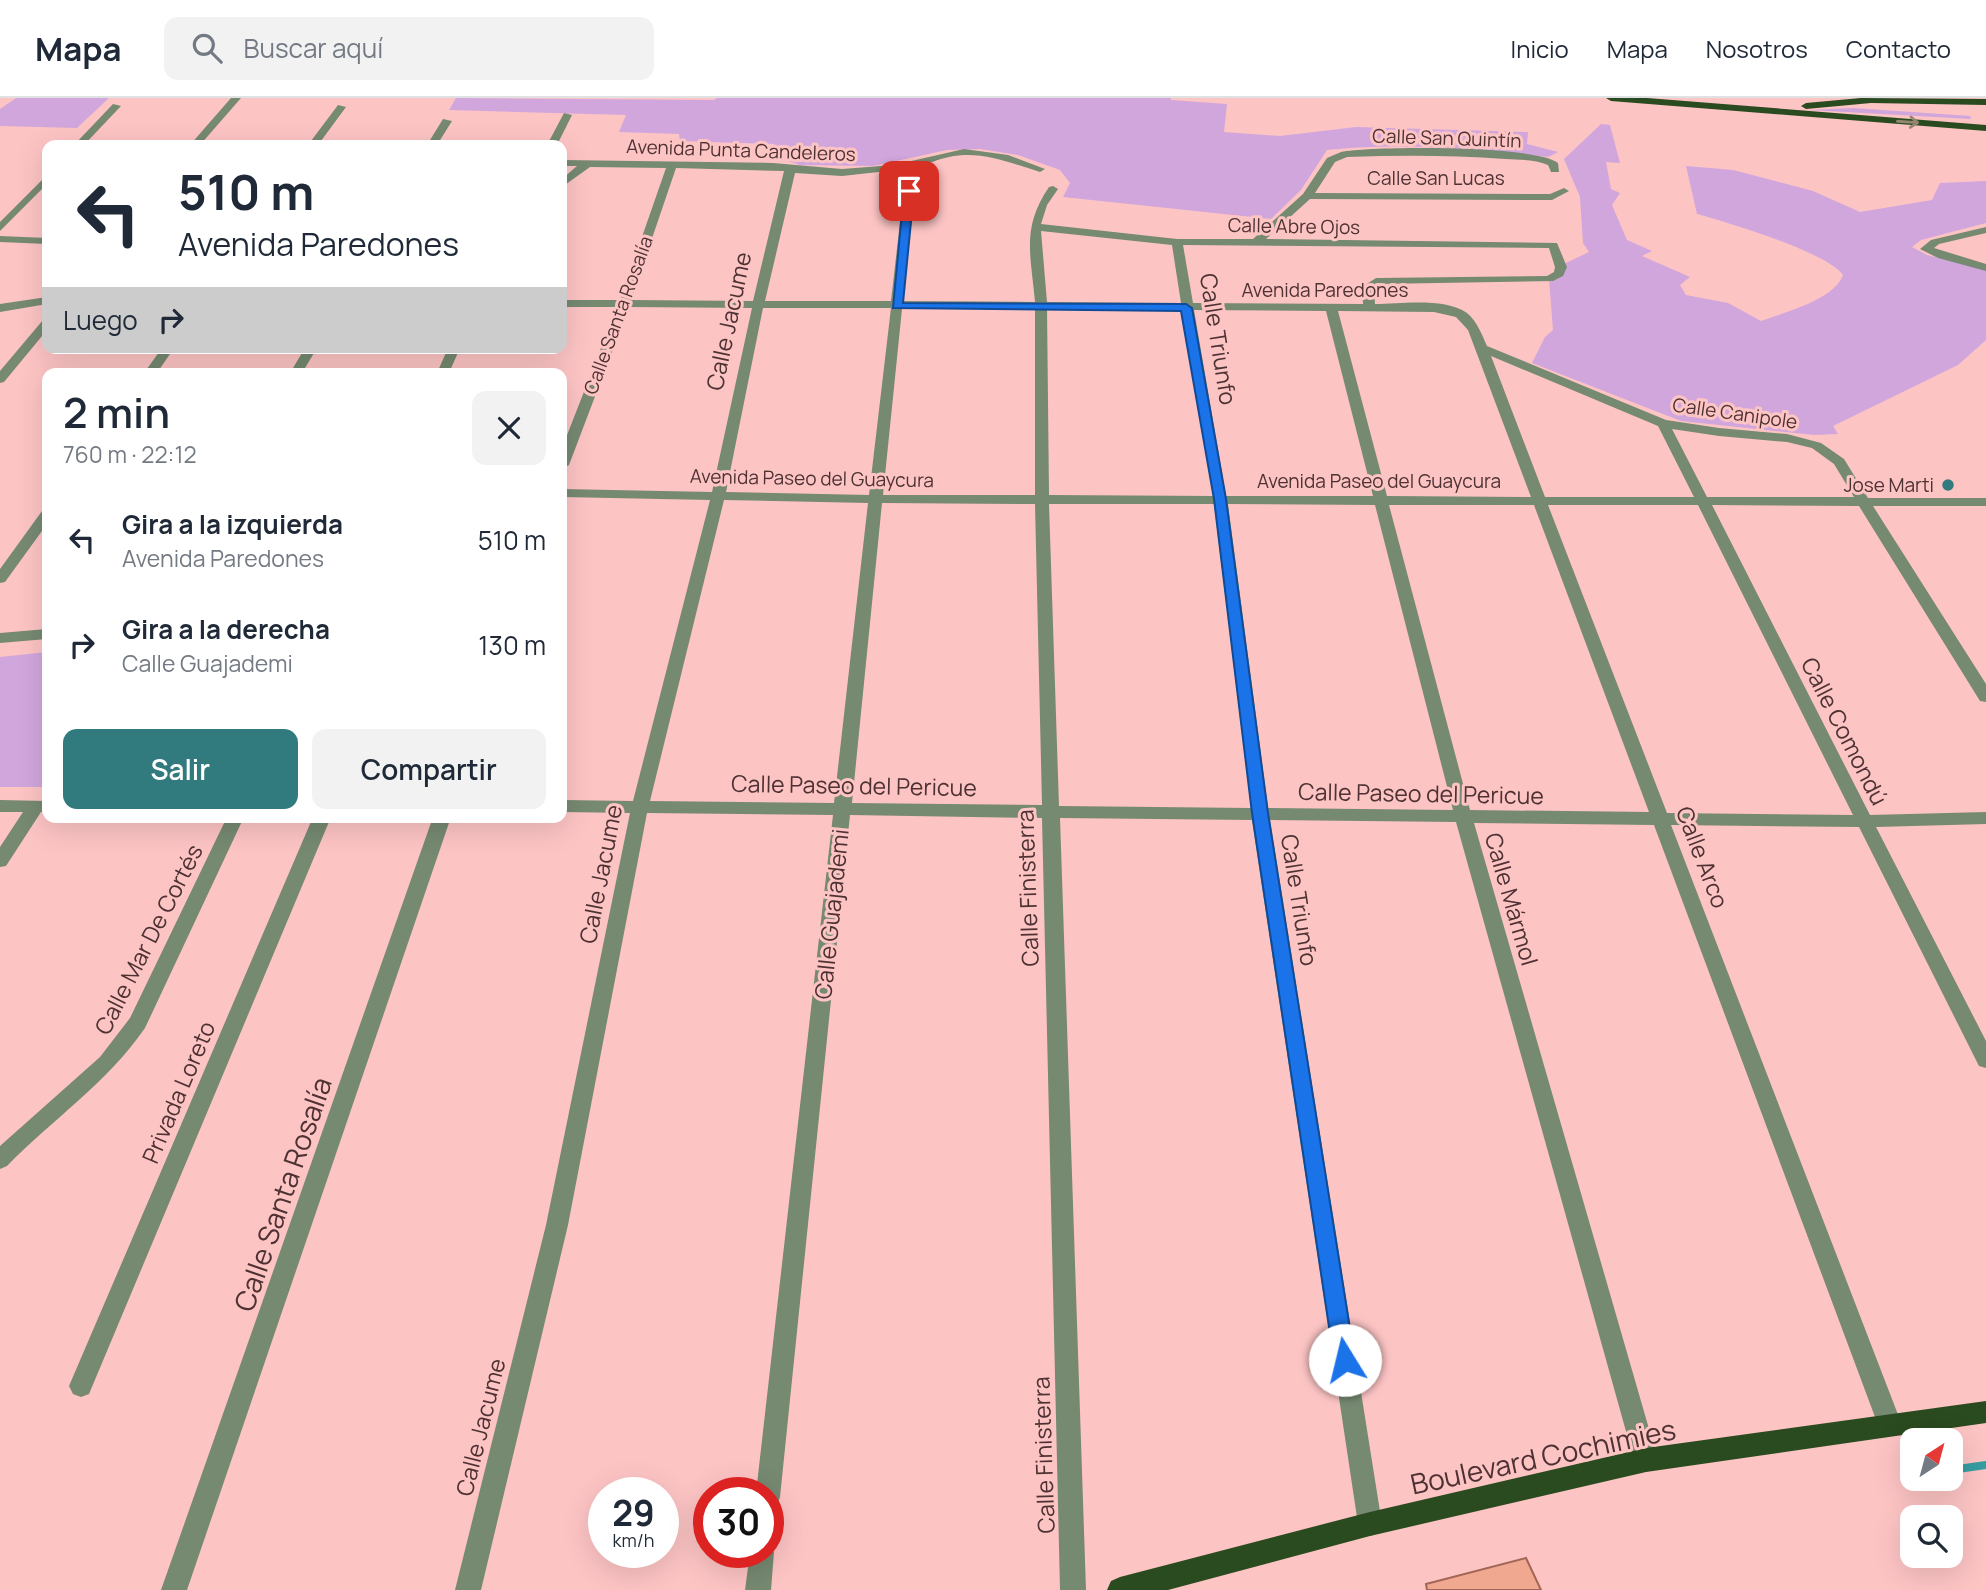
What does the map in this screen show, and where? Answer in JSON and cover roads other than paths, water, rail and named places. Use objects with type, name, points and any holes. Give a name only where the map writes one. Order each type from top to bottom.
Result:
[{"type":"main road","points":[[1611,98],[1986,128]]},
{"type":"main road","points":[[1673,98],[1791,106],[1882,100],[1986,103]]},
{"type":"main road","points":[[1798,98],[1986,113]]},
{"type":"main road","name":"Boulevard Cochimies","points":[[1120,1590],[1370,1524],[1646,1460],[1986,1412]]},
{"type":"street","points":[[199,140],[236,98]]},
{"type":"street","points":[[84,140],[116,106]]},
{"type":"street","points":[[317,140],[341,107]]},
{"type":"street","points":[[554,140],[567,115]]},
{"type":"street","points":[[435,140],[447,121]]},
{"type":"street","name":"Calle San Quintín","points":[[1307,196],[1331,160],[1345,154],[1446,151],[1551,165]]},
{"type":"street","name":"Avenida Punta Candeleros","points":[[567,163],[773,166],[790,170],[847,173],[912,165],[951,153],[979,152],[1016,158],[1040,169]]},
{"type":"street","points":[[567,180],[588,163]]},
{"type":"street","name":"Calle Santa Rosalía","points":[[567,452],[624,304],[672,164]]},
{"type":"street","name":"Calle Guajademi","points":[[770,1477],[912,165]]},
{"type":"street","name":"Calle Jacume","points":[[468,1590],[557,1225],[640,806],[718,497],[758,305],[790,170]]},
{"type":"street","points":[[0,229],[42,183]]},
{"type":"street","name":"Calle Finisterra","points":[[1053,189],[1042,205],[1035,227],[1041,307],[1042,498],[1073,1590]]},
{"type":"street","name":"Calle San Lucas","points":[[1307,196],[1552,197],[1564,191]]},
{"type":"street","points":[[1255,243],[1307,196]]},
{"type":"street","name":"Calle Abre Ojos","points":[[1035,227],[1178,242],[1553,245],[1561,267],[1559,274],[1549,279],[1376,281],[1368,287],[1369,309]]},
{"type":"street","points":[[1986,229],[1936,242],[1926,249],[1986,268]]},
{"type":"street","points":[[0,239],[42,241]]},
{"type":"street","name":"Calle Triunfo","points":[[1178,242],[1186,308],[1220,499],[1260,813],[1370,1524]]},
{"type":"street","points":[[567,295],[579,303]]},
{"type":"street","points":[[0,308],[42,302]]},
{"type":"street","name":"Avenida Paredones","points":[[567,303],[1434,308],[1458,312]]},
{"type":"street","name":"Calle Mármol","points":[[1331,308],[1463,816],[1646,1460]]},
{"type":"street","name":"Calle Arco","points":[[1458,312],[1469,319],[1482,348],[1663,819],[1890,1425]]},
{"type":"street","points":[[0,379],[42,329]]},
{"type":"street","name":"Calle Canipole","points":[[1482,348],[1663,423],[1692,429],[1790,439],[1825,449],[1839,462],[1986,697]]},
{"type":"street","name":"Calle Comondú","points":[[1663,423],[1986,1060]]},
{"type":"street","name":"Avenida Paseo del Guaycura","points":[[567,493],[874,499],[1986,502]]},
{"type":"street","points":[[0,579],[42,521]]},
{"type":"street","points":[[0,638],[42,634]]},
{"type":"street","points":[[0,806],[42,806]]},
{"type":"street","points":[[0,861],[42,806]]},
{"type":"street","name":"Calle Paseo del Pericue","points":[[567,806],[1864,821],[1986,818]]},
{"type":"street","name":"Calle Mar De Cortés","points":[[0,1160],[23,1136],[97,1076],[124,1046],[144,1011],[233,823]]},
{"type":"street","name":"Privada Loreto","points":[[81,1387],[319,823]]},
{"type":"street","name":"Calle Santa Rosalía","points":[[174,1590],[440,823]]},
{"type":"street","points":[[758,1590],[760,1568]]},
{"type":"waterway","points":[[1964,1468],[1986,1465]]},
{"type":"place","name":"Jose Marti","points":[[1948,485]]}]
